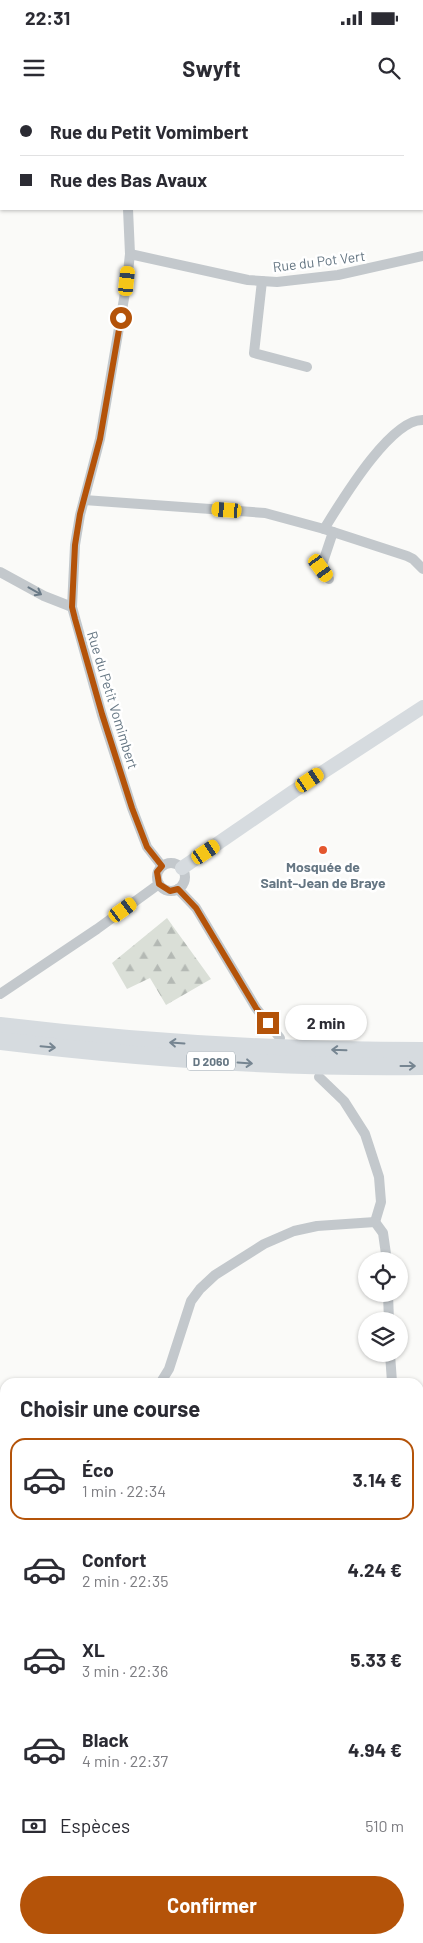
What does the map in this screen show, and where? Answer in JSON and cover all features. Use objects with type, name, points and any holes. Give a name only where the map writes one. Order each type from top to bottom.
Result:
[{"type":"highway","name":"D 2060","points":[[0,1026],[150,1041],[245,1047],[423,1051]]},
{"type":"highway","name":"D 2060","points":[[0,1041],[180,1059],[273,1065],[423,1066]]},
{"type":"street","name":"Rue du Petit Vomimbert","points":[[128,210],[130,254],[110,392],[75,545],[72,607],[102,714],[132,808],[147,847],[162,866]]},
{"type":"street","name":"Rue du Pot Vert","points":[[130,254],[248,280],[277,282],[338,275],[423,256]]},
{"type":"street","points":[[262,281],[254,353],[307,367]]},
{"type":"street","points":[[329,579],[321,568],[329,530],[350,487],[376,452],[407,424],[416,420],[423,420]]},
{"type":"street","points":[[84,500],[265,513],[329,530],[413,559],[423,568]]},
{"type":"street","points":[[0,572],[44,596],[72,607]]},
{"type":"street","points":[[182,868],[294,791],[423,707]]},
{"type":"street","points":[[175,863],[182,868],[185,877],[184,882],[178,889],[170,891],[159,884],[157,872],[162,866],[175,863]]},
{"type":"street","points":[[0,994],[97,929],[159,884]]},
{"type":"street","points":[[178,889],[196,908],[256,1008],[280,1038]]},
{"type":"street","points":[[319,1077],[344,1101],[365,1134],[379,1177],[381,1202],[375,1222]]},
{"type":"street","points":[[375,1222],[384,1233],[386,1252]]},
{"type":"street","points":[[163,1378],[169,1369],[191,1301],[200,1289],[215,1276],[264,1244],[294,1231],[317,1226],[375,1222]]},
{"type":"street","points":[[391,1362],[392,1378]]},
{"type":"green space","points":[[167,918],[211,979],[166,1005],[150,978],[127,989],[112,963]]},
{"type":"place","name":"Mosquée de Saint-Jean de Braye","points":[[323,850]]},
{"type":"route","points":[[121,318],[110,392],[100,439],[80,514],[75,545],[72,607],[102,714],[132,808],[147,847],[162,866],[157,872],[157,880],[166,890],[178,889],[181,891],[196,908],[256,1008],[268,1023]]}]
